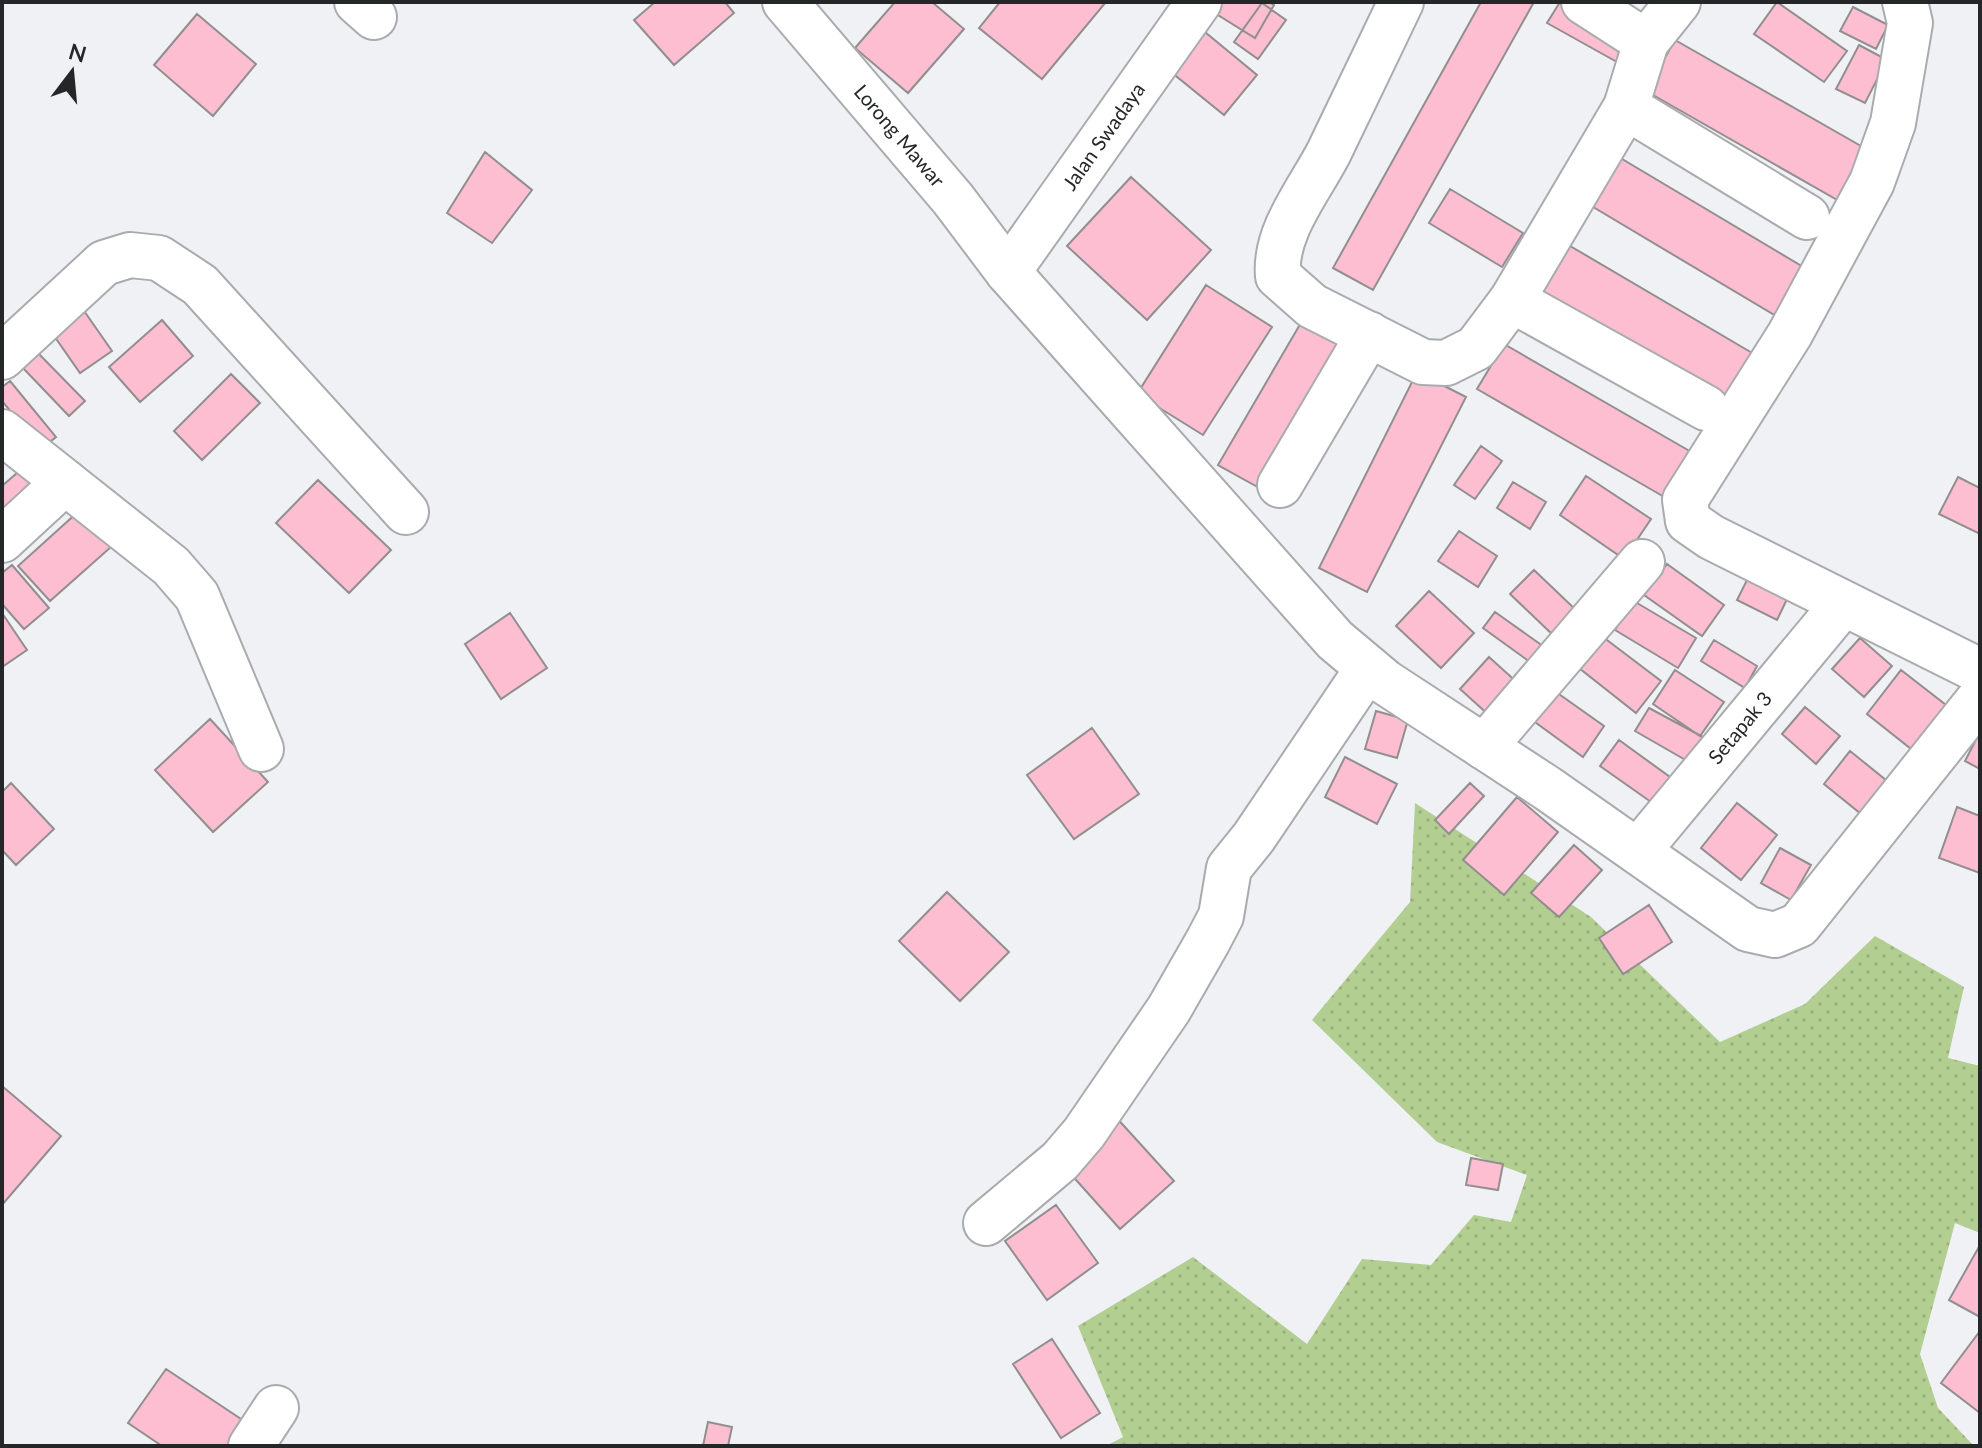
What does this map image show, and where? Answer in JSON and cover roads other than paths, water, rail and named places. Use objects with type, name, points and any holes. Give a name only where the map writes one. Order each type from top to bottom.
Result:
[{"type":"street","name":"Lorong Mawar","points":[[785,2],[953,199],[1008,272],[1288,591],[1335,640],[1368,668],[1748,929],[1775,935],[1799,925],[1980,698]]},
{"type":"street","name":"Jalan Swadaya","points":[[1008,272],[1199,2]]},
{"type":"street","points":[[1401,2],[1285,234],[1276,258],[1278,276],[1312,306],[1423,362],[1446,363],[1476,348],[1512,300],[1626,107],[1646,42],[1678,2]]},
{"type":"street","points":[[1584,2],[1646,42]]},
{"type":"street","points":[[1905,2],[1910,23],[1893,123],[1872,182],[1790,334],[1685,500],[1688,521],[1711,537],[1980,671]]},
{"type":"street","points":[[1626,107],[1807,217]]},
{"type":"street","points":[[2,357],[104,263],[130,255],[159,258],[200,285],[406,512]]},
{"type":"street","points":[[1512,300],[1706,408]]},
{"type":"street","points":[[1280,485],[1369,334]]},
{"type":"street","points":[[2,432],[171,566],[197,596],[261,749]]},
{"type":"street","points":[[2,540],[65,482]]},
{"type":"street","points":[[1484,747],[1642,562]]},
{"type":"street","name":"Setapak 3","points":[[1638,851],[1843,604]]},
{"type":"street","points":[[986,1223],[1060,1161],[1084,1133],[1169,1009],[1208,941],[1221,916],[1229,868],[1368,668]]},
{"type":"street","points":[[251,1446],[276,1408]]}]
